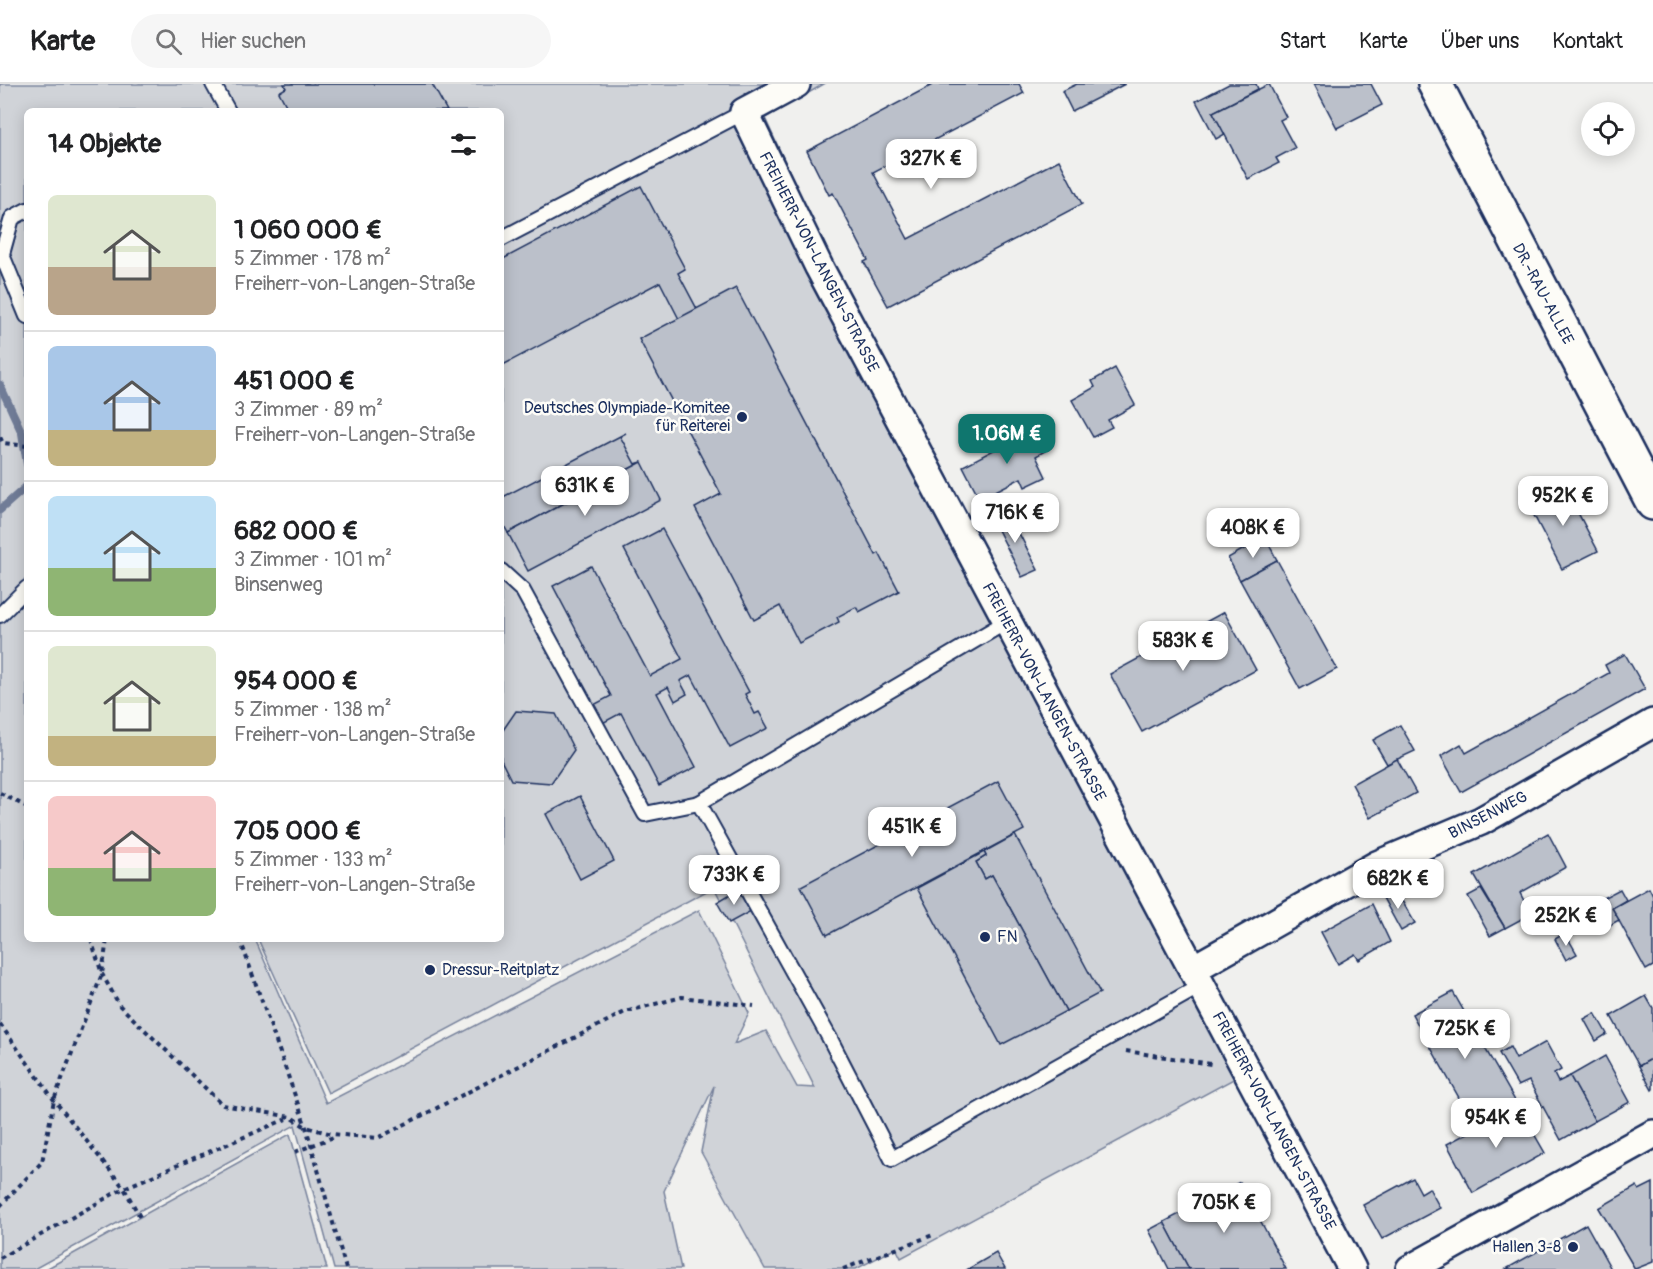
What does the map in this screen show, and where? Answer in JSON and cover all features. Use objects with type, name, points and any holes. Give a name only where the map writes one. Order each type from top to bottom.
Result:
[{"type":"street","points":[[744,112],[796,84]]},
{"type":"street","name":"DR.-RAU-ALLEE","points":[[1435,84],[1653,503]]},
{"type":"street","name":"FREIHERR-VON-LANGEN-STRASSE","points":[[744,112],[819,267],[1352,1269]]},
{"type":"street","name":"BINSENWEG","points":[[1198,977],[1377,865],[1481,821],[1653,723]]},
{"type":"street","points":[[1410,1269],[1653,1134]]},
{"type":"lane","points":[[213,84],[222,108]]},
{"type":"lane","points":[[504,237],[744,112]]},
{"type":"lane","points":[[24,212],[12,218],[1,252],[24,309]]},
{"type":"lane","points":[[504,574],[523,591],[645,814],[699,803],[1006,622]]},
{"type":"lane","points":[[0,615],[24,591]]},
{"type":"lane","points":[[699,803],[829,1037],[892,1159],[1093,1047],[1198,977]]},
{"type":"path","points":[[0,437],[3,443],[13,447],[24,446]]},
{"type":"path","points":[[0,793],[24,805]]},
{"type":"path","points":[[92,942],[102,974],[120,1006],[223,1105],[291,1117],[306,1127],[339,1135],[378,1138],[625,1012],[682,997],[754,1006]]},
{"type":"path","points":[[0,1206],[42,1162],[54,1100],[102,974],[107,942]]},
{"type":"path","points":[[241,942],[306,1127],[346,1269]]},
{"type":"path","points":[[0,1024],[54,1100],[124,1188],[140,1217]]},
{"type":"path","points":[[1093,1047],[1246,1069]]},
{"type":"path","points":[[0,1258],[124,1188],[291,1117]]},
{"type":"path","points":[[295,1152],[339,1135]]},
{"type":"path","points":[[843,1269],[933,1235]]},
{"type":"shaded area","points":[[0,84],[824,84],[765,118],[996,623],[1241,1075],[901,1258],[896,1248],[856,1269],[765,1269],[701,1152],[714,1086],[664,1191],[681,1269],[334,1269],[295,1125],[34,1269],[0,1269]]},
{"type":"shaded area","points":[[290,1134],[327,1269],[46,1269]]},
{"type":"building","points":[[284,84],[432,84],[445,108],[287,108],[279,92],[286,88]]},
{"type":"building","points":[[934,84],[1019,84],[1024,93],[873,172],[908,239],[1059,160],[1082,204],[888,306],[864,262],[868,260],[833,193],[829,195],[807,151]]},
{"type":"building","points":[[1077,84],[1125,84],[1072,111],[1062,91]]},
{"type":"building","points":[[1229,84],[1256,84],[1258,89],[1213,112],[1225,134],[1216,139],[1196,101]]},
{"type":"building","points":[[1269,84],[1286,117],[1280,120],[1295,148],[1276,158],[1279,163],[1248,179],[1213,112]]},
{"type":"building","points":[[1314,84],[1371,84],[1382,105],[1337,128]]},
{"type":"building","points":[[641,186],[685,269],[678,273],[697,309],[679,319],[660,282],[504,364],[504,258]]},
{"type":"building","name":"Deutsches Olympiade-Komitee für Reiterei","points":[[736,288],[876,555],[879,553],[899,591],[859,612],[856,607],[837,617],[839,622],[799,643],[780,606],[754,620],[695,508],[721,494],[639,339]]},
{"type":"building","points":[[1115,368],[1135,405],[1108,420],[1112,427],[1093,437],[1072,400],[1095,387],[1092,381]]},
{"type":"building","points":[[1034,429],[1045,451],[1036,456],[1046,477],[1025,487],[1021,478],[980,499],[963,466]]},
{"type":"building","points":[[620,436],[635,464],[642,462],[508,533],[504,526],[504,496]]},
{"type":"building","points":[[642,462],[661,500],[528,571],[508,533]]},
{"type":"building","points":[[1564,486],[1598,551],[1562,569],[1528,504]]},
{"type":"building","points":[[1007,510],[1038,570],[1022,577],[992,518]]},
{"type":"building","points":[[662,529],[749,692],[745,694],[755,714],[759,712],[768,728],[730,748],[691,675],[680,681],[687,694],[675,701],[668,687],[657,693],[696,767],[659,786],[621,713],[597,726],[588,708],[611,696],[553,586],[591,566],[650,676],[682,659],[624,549]]},
{"type":"building","points":[[1265,537],[1277,560],[1240,580],[1228,558]]},
{"type":"building","points":[[1277,560],[1337,669],[1300,689],[1240,580]]},
{"type":"building","points":[[1224,612],[1256,670],[1142,732],[1110,674]]},
{"type":"building","points":[[1625,654],[1645,689],[1461,792],[1441,756],[1461,744],[1466,753],[1609,673],[1605,665]]},
{"type":"building","points":[[516,711],[556,714],[574,750],[551,783],[511,780],[504,766],[504,729]]},
{"type":"building","points":[[1400,725],[1415,751],[1387,764],[1373,740]]},
{"type":"building","points":[[1397,759],[1416,793],[1370,818],[1352,784]]},
{"type":"building","points":[[998,781],[1024,830],[827,935],[801,886]]},
{"type":"building","points":[[580,796],[614,861],[580,879],[546,814]]},
{"type":"building","points":[[1548,833],[1566,867],[1520,893],[1531,914],[1505,928],[1474,875]]},
{"type":"building","points":[[1015,835],[1100,993],[1066,1011],[992,875],[985,879],[976,862],[986,856],[984,852]]},
{"type":"building","name":"FN","points":[[984,852],[986,856],[976,862],[985,879],[992,875],[1066,1011],[1001,1045],[917,888]]},
{"type":"building","points":[[1649,888],[1653,896],[1653,966],[1646,970],[1612,908]]},
{"type":"building","points":[[739,889],[751,911],[729,923],[717,902]]},
{"type":"building","points":[[1395,889],[1415,923],[1401,931],[1382,896]]},
{"type":"building","points":[[1481,889],[1505,928],[1490,936],[1468,896]]},
{"type":"building","points":[[1620,889],[1626,900],[1612,908],[1619,920],[1608,926],[1595,902]]},
{"type":"building","points":[[1372,904],[1390,942],[1359,960],[1355,954],[1338,964],[1321,932]]},
{"type":"building","points":[[1565,933],[1577,954],[1566,960],[1555,939]]},
{"type":"building","points":[[1453,992],[1518,1106],[1476,1128],[1412,1014]]},
{"type":"building","points":[[1646,996],[1653,1008],[1653,1058],[1639,1066],[1611,1016]]},
{"type":"building","points":[[1595,1013],[1607,1034],[1596,1041],[1584,1019]]},
{"type":"building","points":[[1546,1042],[1561,1070],[1554,1074],[1558,1082],[1570,1076],[1595,1121],[1561,1140],[1529,1081],[1518,1086],[1499,1053],[1510,1047],[1516,1059]]},
{"type":"building","points":[[1605,1056],[1630,1102],[1595,1121],[1570,1076]]},
{"type":"building","points":[[1653,1058],[1653,1089],[1652,1090],[1639,1066]]},
{"type":"building","points":[[1518,1106],[1545,1153],[1473,1193],[1447,1144]]},
{"type":"building","points":[[1413,1178],[1421,1193],[1429,1188],[1440,1208],[1382,1239],[1363,1205]]},
{"type":"building","points":[[1240,1182],[1286,1269],[1189,1269],[1164,1222]]},
{"type":"building","points":[[1653,1183],[1653,1262],[1635,1269],[1599,1208],[1637,1186],[1639,1190]]},
{"type":"building","points":[[1164,1222],[1189,1269],[1169,1269],[1149,1230]]},
{"type":"building","name":"Hallen 3-8","points":[[1586,1224],[1611,1269],[1506,1269]]},
{"type":"building","points":[[996,1253],[1005,1269],[968,1269]]},
{"type":"waterway","points":[[0,385],[22,433],[24,445]]},
{"type":"waterway","points":[[0,510],[24,489]]},
{"type":"place","name":"Deutsches Olympiade-Komitee für Reiterei","points":[[742,417]]},
{"type":"place","name":"FN","points":[[985,937]]},
{"type":"place","name":"Dressur-Reitplatz","points":[[430,970]]},
{"type":"place","name":"Hallen 3-8","points":[[1573,1247]]}]
